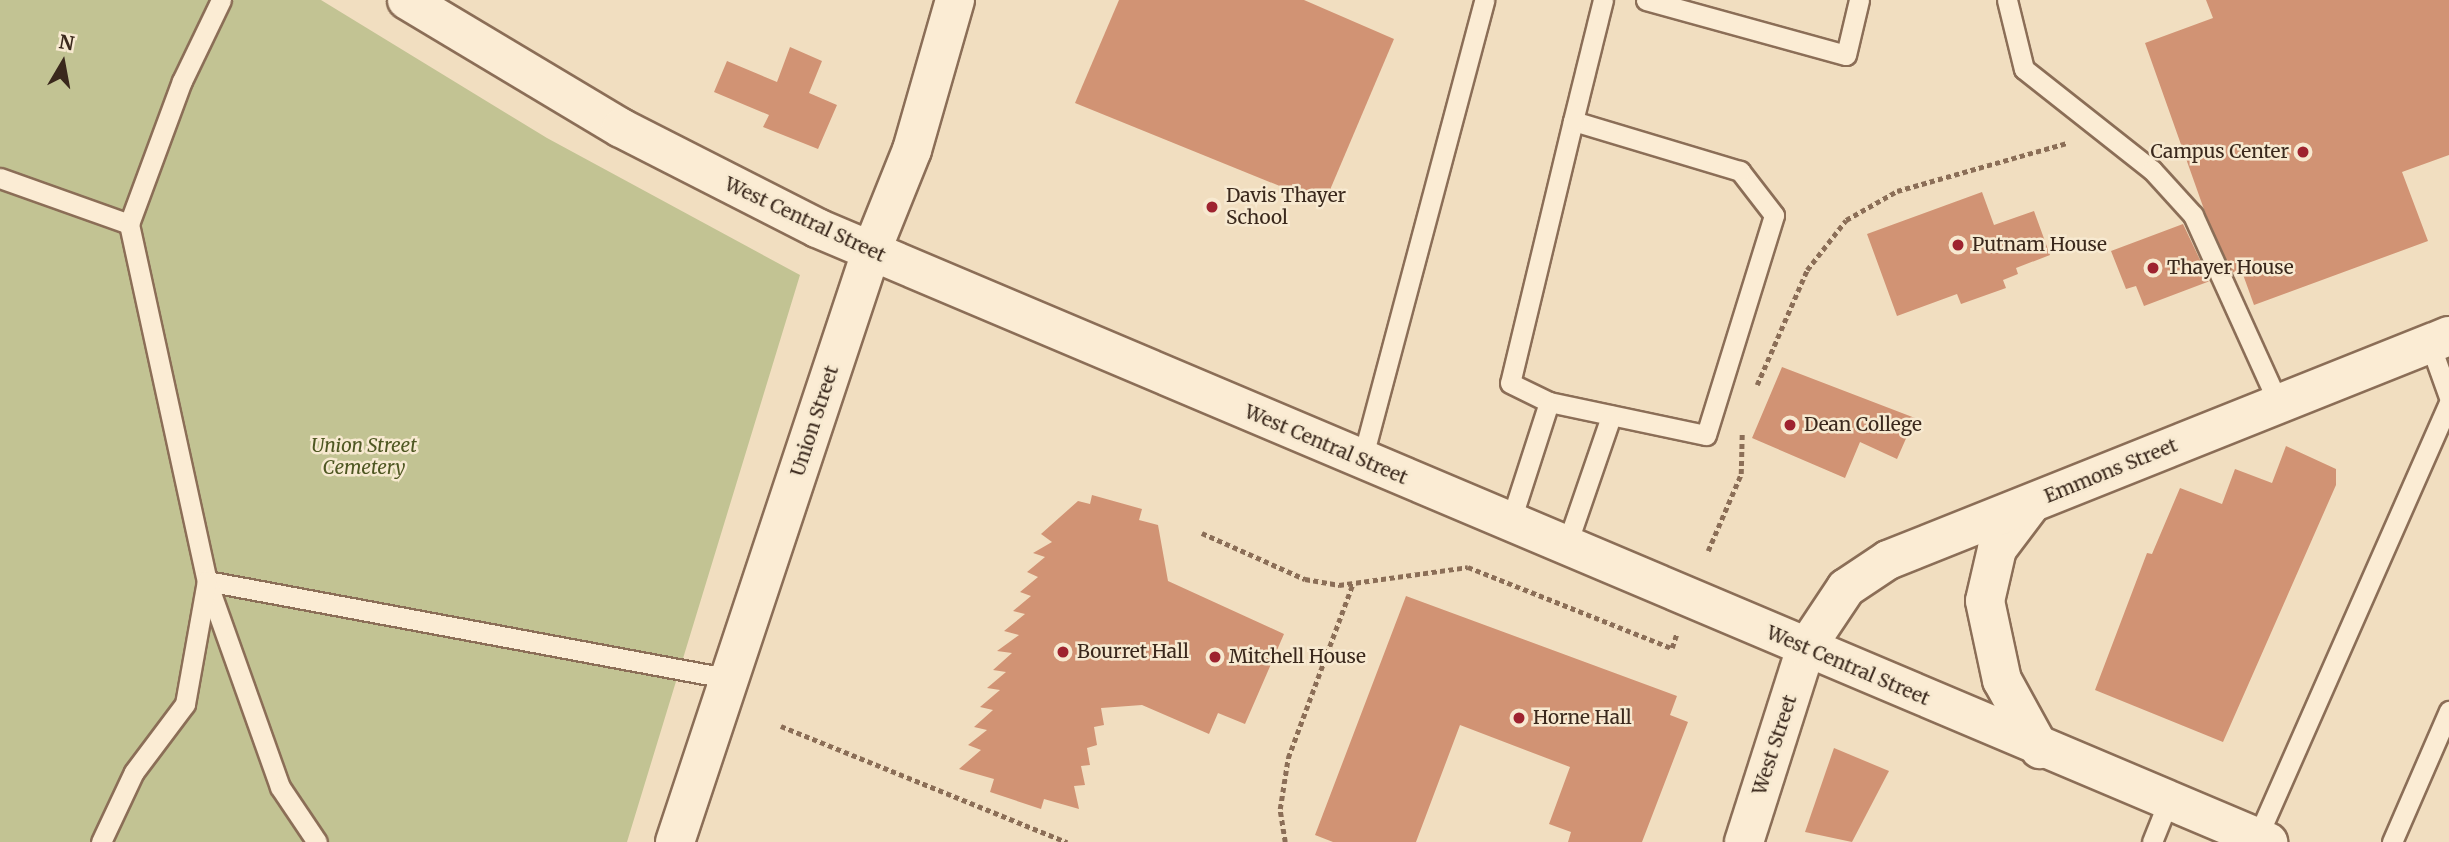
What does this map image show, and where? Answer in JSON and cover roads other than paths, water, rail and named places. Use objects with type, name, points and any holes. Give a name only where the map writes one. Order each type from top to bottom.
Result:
[{"type":"main road","name":"West Central Street","points":[[407,0],[621,128],[871,252],[2040,749],[2263,840]]},
{"type":"main road","name":"Union Street","points":[[675,842],[732,679],[871,252],[912,150],[955,0]]},
{"type":"main road","name":"Emmons Street","points":[[1806,648],[1831,607],[1863,574],[2033,502],[2440,340]]},
{"type":"main road","points":[[2033,502],[2005,533],[1986,575],[1985,601],[2002,680],[2040,749]]},
{"type":"main road","name":"West Street","points":[[1744,842],[1806,648]]},
{"type":"lane","points":[[221,0],[182,81],[129,224],[207,582],[280,787],[317,842]]},
{"type":"lane","points":[[1362,460],[1484,0]]},
{"type":"lane","points":[[1573,121],[1740,171],[1774,215],[1706,435],[1549,402],[1510,383],[1573,121],[1603,0]]},
{"type":"lane","points":[[1646,0],[1846,55],[1859,0]]},
{"type":"lane","points":[[2007,0],[2024,69],[2175,190],[2193,215],[2279,405]]},
{"type":"lane","points":[[0,178],[129,224]]},
{"type":"lane","points":[[2440,340],[2449,397]]},
{"type":"lane","points":[[1510,523],[1549,402]]},
{"type":"lane","points":[[2263,840],[2449,403]]},
{"type":"lane","points":[[1566,547],[1611,415]]},
{"type":"lane","points":[[207,582],[732,679]]},
{"type":"lane","points":[[101,842],[134,772],[184,704],[207,582]]},
{"type":"lane","points":[[2392,842],[2449,711]]},
{"type":"lane","points":[[2152,842],[2168,802]]},
{"type":"place","name":"Campus Center","points":[[2303,152]]},
{"type":"place","name":"Davis Thayer School","points":[[1212,207]]},
{"type":"place","name":"Putnam House","points":[[1958,245]]},
{"type":"place","name":"Thayer House","points":[[2153,268]]},
{"type":"place","name":"Dean College","points":[[1790,425]]},
{"type":"place","name":"Bourret Hall","points":[[1063,652]]},
{"type":"place","name":"Mitchell House","points":[[1215,657]]},
{"type":"place","name":"Horne Hall","points":[[1519,718]]},
{"type":"park label","name":"Union Street Cemetery","points":[[364,457]]}]
